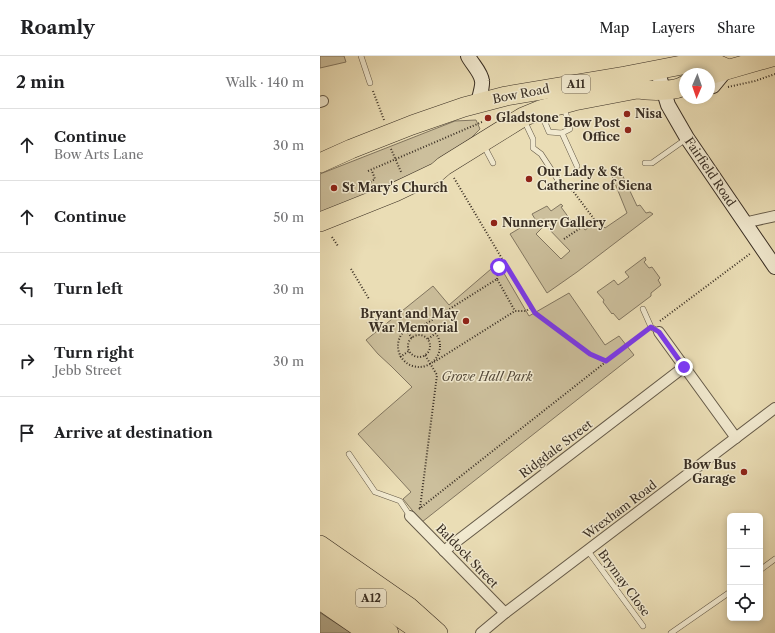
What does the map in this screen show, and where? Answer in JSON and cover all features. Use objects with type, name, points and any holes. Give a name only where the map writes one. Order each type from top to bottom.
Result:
[{"type":"highway","points":[[715,73],[775,56]]},
{"type":"highway","name":"Bow Road","points":[[320,163],[351,149],[406,128],[478,111],[506,96],[708,60],[728,69]]},
{"type":"highway","name":"Bow Road","points":[[320,222],[395,192],[437,172],[484,134],[532,114],[574,100],[637,89],[648,91],[679,88]]},
{"type":"highway","points":[[506,96],[517,104],[521,110],[532,114]]},
{"type":"highway","name":"A12","points":[[320,545],[408,607],[438,633]]},
{"type":"highway","name":"A12","points":[[320,563],[422,633]]},
{"type":"highway","name":"A12","points":[[320,581],[389,633]]},
{"type":"highway","name":"A12","points":[[320,600],[368,633]]},
{"type":"main road","points":[[468,56],[476,67],[483,82],[478,111]]},
{"type":"main road","points":[[715,84],[728,69]]},
{"type":"main road","name":"Fairfield Road","points":[[658,70],[660,79],[679,88],[668,105],[686,138],[775,267]]},
{"type":"street","points":[[744,223],[775,216]]},
{"type":"street","points":[[655,330],[736,438]]},
{"type":"street","name":"Ridgdale Street","points":[[444,551],[684,367]]},
{"type":"street","name":"Wrexham Road","points":[[481,633],[505,613],[775,408]]},
{"type":"street","name":"Baldock Street","points":[[410,516],[505,613]]},
{"type":"lane","points":[[362,56],[370,83]]},
{"type":"lane","points":[[532,114],[549,132],[562,133],[570,129],[564,104]]},
{"type":"lane","points":[[532,114],[533,148],[541,154],[562,186]]},
{"type":"lane","points":[[562,133],[578,166]]},
{"type":"lane","points":[[484,134],[493,163]]},
{"type":"lane","points":[[645,163],[652,163],[686,138]]},
{"type":"lane","points":[[643,309],[655,330]]},
{"type":"lane","points":[[348,454],[375,492],[400,501],[410,516]]},
{"type":"lane","name":"Brymay Close","points":[[588,551],[643,626]]},
{"type":"lane","points":[[763,568],[775,559]]},
{"type":"lane","points":[[671,633],[727,594]]},
{"type":"path","points":[[723,88],[755,81],[775,74]]},
{"type":"path","points":[[370,83],[385,122]]},
{"type":"path","points":[[478,111],[484,134]]},
{"type":"path","points":[[368,171],[482,122]]},
{"type":"path","points":[[390,147],[403,177]]},
{"type":"path","points":[[444,166],[454,178],[535,313],[590,354],[606,361]]},
{"type":"path","points":[[361,188],[376,179],[372,170]]},
{"type":"path","points":[[562,186],[573,191],[594,219],[564,239]]},
{"type":"path","points":[[332,237],[338,246]]},
{"type":"path","points":[[410,516],[606,361],[655,330],[761,246]]},
{"type":"path","points":[[504,262],[499,267],[497,279],[515,311]]},
{"type":"path","points":[[351,269],[369,299]]},
{"type":"path","points":[[424,325],[497,279]]},
{"type":"path","points":[[434,362],[440,352],[440,339],[433,330],[424,325],[411,326],[399,339],[398,351],[400,357],[410,366],[417,368],[424,367],[430,365],[515,311],[526,311],[532,307]]},
{"type":"path","points":[[406,330],[412,338]]},
{"type":"path","points":[[428,339],[436,333]]},
{"type":"path","points":[[415,336],[422,336],[428,339],[430,346],[428,353],[425,356],[416,357],[411,354],[408,344],[412,338],[415,336]]},
{"type":"path","points":[[400,357],[409,351]]},
{"type":"path","points":[[420,508],[437,375],[425,356]]},
{"type":"green space","points":[[320,56],[344,56],[346,62],[320,68]]},
{"type":"green space","points":[[476,120],[480,129],[471,138],[435,164],[320,214],[320,174],[455,121]]},
{"type":"green space","points":[[621,172],[637,206],[640,205],[646,213],[650,212],[653,214],[547,293],[510,234],[535,219],[532,214],[547,206],[551,211],[561,204],[563,206],[561,207],[572,222],[577,219],[585,230],[593,225],[598,229],[603,226],[605,228],[627,213],[612,176]],"holes":[[[545,225],[570,251],[561,259],[536,234]]]},
{"type":"green space","points":[[645,257],[646,260],[644,262],[649,268],[652,267],[660,278],[658,280],[661,285],[651,293],[651,296],[619,320],[613,313],[612,314],[603,302],[604,300],[597,292],[614,280],[618,285],[629,277],[625,272]]},
{"type":"green space","name":"Grove Hall Park","points":[[498,263],[529,316],[569,293],[605,345],[619,336],[634,355],[422,522],[403,499],[411,492],[358,434],[412,387],[378,354],[366,340],[433,286],[449,305]]},
{"type":"shaded area","points":[[320,613],[322,614],[351,633],[320,633]]},
{"type":"place","name":"Nisa","points":[[627,114]]},
{"type":"place","name":"Gladstone","points":[[488,118]]},
{"type":"place","name":"Bow Post Office","points":[[628,130]]},
{"type":"place","name":"Our Lady & St Catherine of Siena","points":[[529,179]]},
{"type":"place","name":"St Mary's Church","points":[[334,188]]},
{"type":"place","name":"Nunnery Gallery","points":[[494,223]]},
{"type":"place","name":"Bryant and May War Memorial","points":[[466,321]]},
{"type":"place","name":"Bow Bus Garage","points":[[744,472]]},
{"type":"route","points":[[499,267],[504,262],[535,313],[590,354],[606,361],[651,327],[659,332],[684,367]]}]
